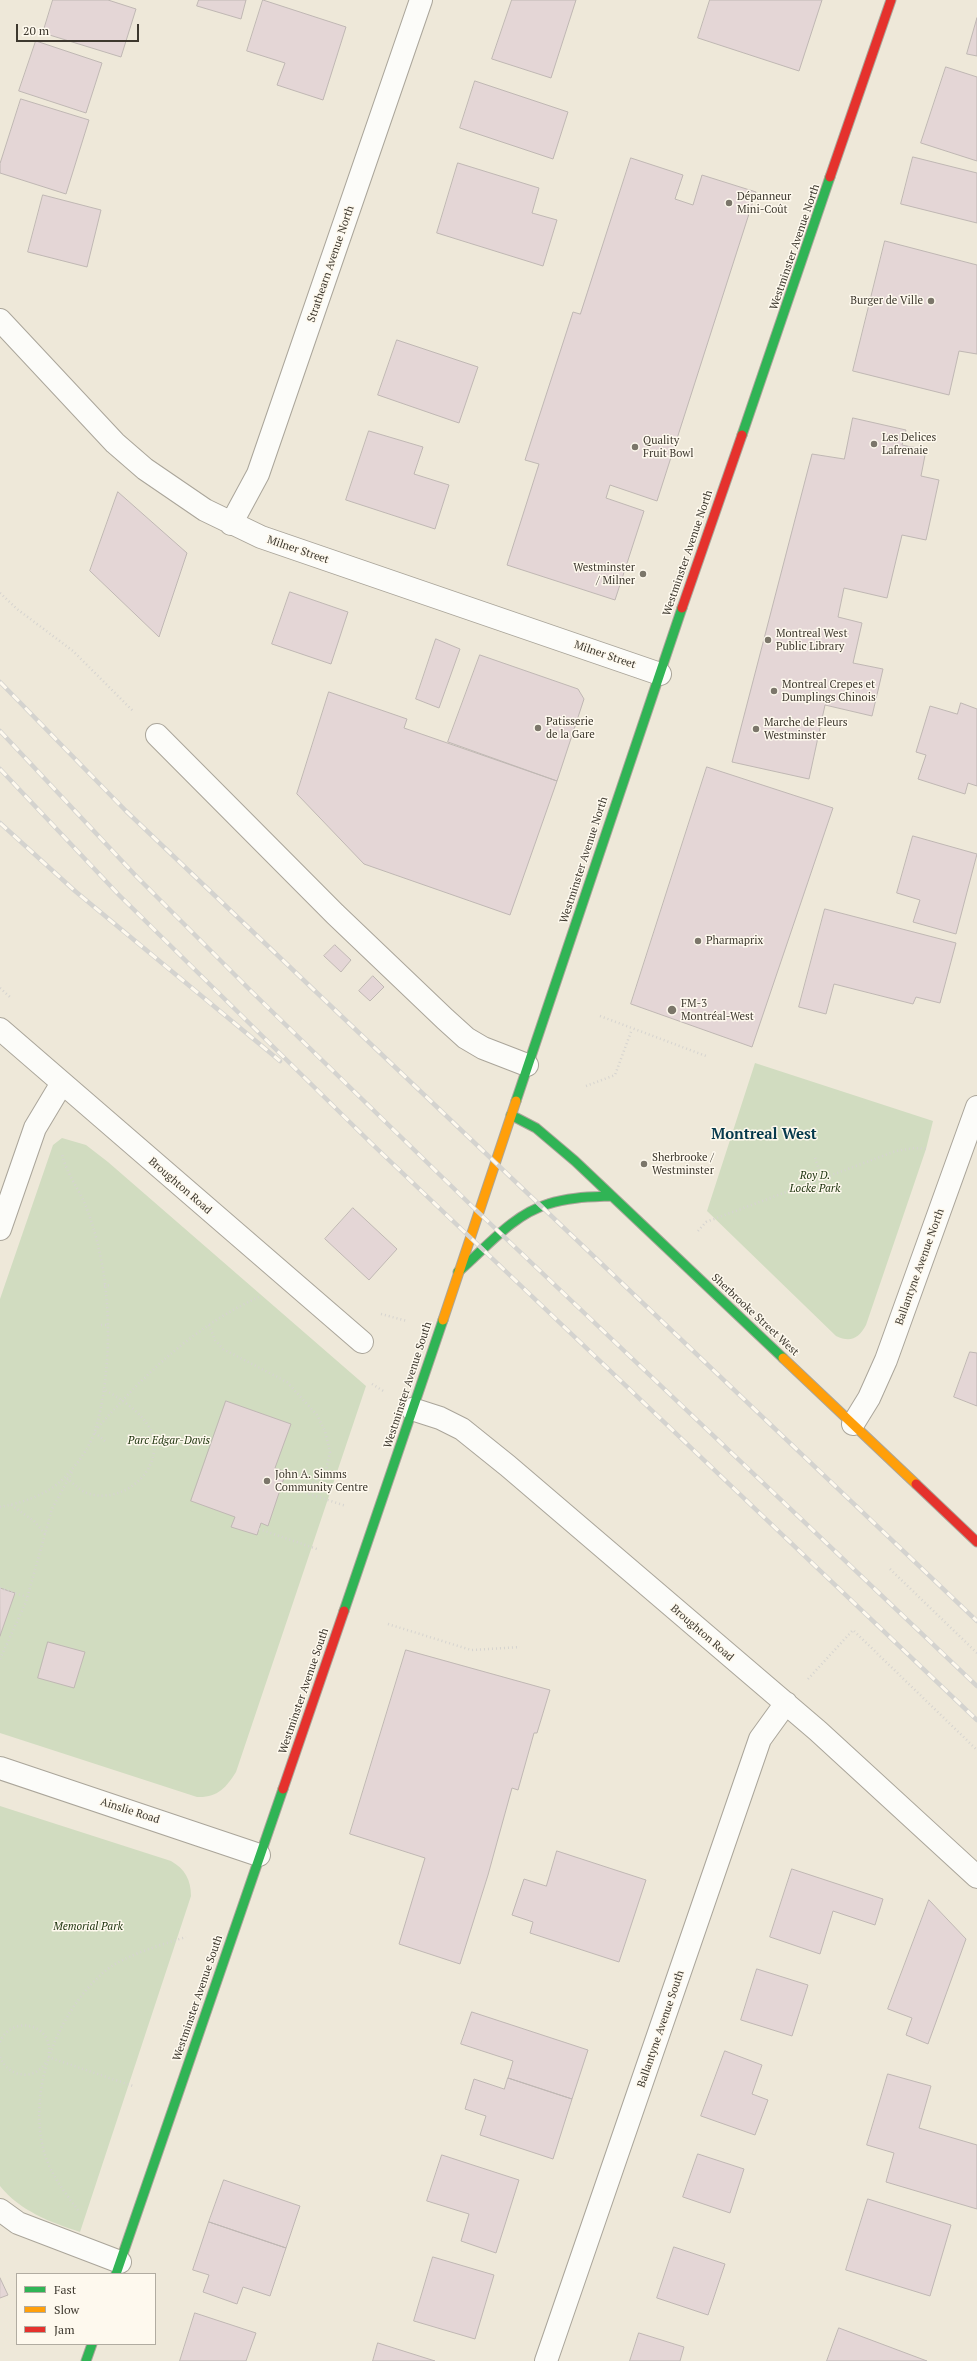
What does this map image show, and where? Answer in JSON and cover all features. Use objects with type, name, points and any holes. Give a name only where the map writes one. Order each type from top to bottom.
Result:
[{"type":"main road","name":"Westminster Avenue North","points":[[510,1115],[891,0]]},
{"type":"main road","name":"Sherbrooke Street West","points":[[510,1115],[527,1123],[544,1134],[612,1196],[977,1542]]},
{"type":"main road","name":"Westminster Avenue South","points":[[118,2268],[412,1409],[510,1115]]},
{"type":"main road","points":[[458,1272],[502,1233],[540,1206],[574,1198],[612,1196]]},
{"type":"main road","points":[[86,2361],[92,2345]]},
{"type":"street","name":"Strathearn Avenue North","points":[[231,524],[258,474],[422,0]]},
{"type":"street","name":"Milner Street","points":[[0,320],[115,443],[145,469],[196,504],[231,524],[261,537],[660,674]]},
{"type":"street","points":[[157,735],[335,914],[466,1038],[483,1048],[527,1065]]},
{"type":"street","name":"Broughton Road","points":[[0,1029],[362,1342]]},
{"type":"street","points":[[0,1229],[35,1128],[62,1083]]},
{"type":"street","name":"Ballantyne Avenue North","points":[[853,1424],[869,1398],[886,1360],[977,1107]]},
{"type":"street","name":"Broughton Road","points":[[412,1409],[452,1423],[472,1436],[786,1703],[977,1877]]},
{"type":"street","name":"Ballantyne Avenue South","points":[[546,2361],[760,1739],[786,1703]]},
{"type":"street","name":"Ainslie Road","points":[[0,1768],[259,1855]]},
{"type":"street","points":[[0,2210],[18,2223],[118,2268]]},
{"type":"path","points":[[0,593],[17,609],[72,651],[92,669],[157,735]]},
{"type":"path","points":[[600,1016],[706,1056]]},
{"type":"path","points":[[586,1086],[615,1074],[632,1029]]},
{"type":"path","points":[[64,1148],[63,1160],[85,1204],[100,1250],[104,1286],[107,1325],[103,1389],[94,1432]]},
{"type":"path","points":[[706,1222],[896,1151],[914,1148],[930,1149]]},
{"type":"path","points":[[815,1158],[822,1178]]},
{"type":"path","points":[[104,1286],[111,1285]]},
{"type":"path","points":[[0,1659],[27,1597],[52,1510],[66,1478],[94,1432],[148,1372],[174,1349],[209,1325],[262,1295]]},
{"type":"path","points":[[101,1325],[107,1325]]},
{"type":"path","points":[[209,1325],[215,1340],[223,1349],[287,1382],[317,1415],[325,1431],[330,1452],[326,1470],[313,1483],[308,1493]]},
{"type":"path","points":[[66,1478],[88,1494],[110,1495],[122,1492],[144,1475],[150,1466],[153,1454],[151,1431],[143,1419],[103,1389]]},
{"type":"path","points":[[94,1432],[105,1441]]},
{"type":"path","points":[[0,1508],[49,1489],[66,1478]]},
{"type":"path","points":[[282,1485],[333,1501]]},
{"type":"path","points":[[11,1505],[34,1522],[45,1535]]},
{"type":"path","points":[[258,1529],[317,1550]]},
{"type":"path","points":[[890,1569],[977,1653]]},
{"type":"path","points":[[0,1588],[27,1597]]},
{"type":"path","points":[[388,1624],[471,1650],[520,1646]]},
{"type":"path","points":[[814,1673],[853,1630],[977,1750]]},
{"type":"path","points":[[0,2056],[10,2071],[25,2075],[39,2070],[48,2057],[75,2007],[106,1971],[149,1949],[186,1937]]},
{"type":"path","points":[[0,2042],[5,2033],[14,2027],[24,2025],[34,2027],[46,2037],[49,2046],[48,2057],[39,2101],[42,2142],[46,2157],[57,2179],[83,2216]]},
{"type":"path","points":[[48,2057],[133,2086]]},
{"type":"green space","name":"Roy D. Locke Park","points":[[755,1063],[933,1121],[926,1149],[866,1325],[854,1338],[846,1339],[836,1336],[707,1211]]},
{"type":"green space","name":"Parc Edgar-Davis","points":[[62,1138],[86,1145],[108,1162],[366,1386],[236,1772],[225,1787],[210,1796],[197,1797],[0,1733],[0,1299],[53,1145]]},
{"type":"green space","name":"Memorial Park","points":[[0,1806],[171,1861],[183,1871],[191,1890],[191,1896],[80,2232],[36,2215],[8,2195],[0,2186]]},
{"type":"building","points":[[53,0],[108,0],[136,9],[121,57],[43,33]]},
{"type":"building","points":[[199,0],[246,0],[241,19],[197,6]]},
{"type":"building","points":[[263,0],[346,27],[323,100],[277,85],[285,63],[247,51]]},
{"type":"building","points":[[512,0],[576,0],[551,78],[492,59]]},
{"type":"building","points":[[710,0],[822,0],[799,71],[698,38]]},
{"type":"building","points":[[977,18],[977,56],[967,54]]},
{"type":"building","points":[[36,41],[102,63],[86,113],[19,91]]},
{"type":"building","points":[[946,67],[977,77],[977,161],[921,143]]},
{"type":"building","points":[[475,81],[568,112],[553,159],[460,128]]},
{"type":"building","points":[[21,99],[89,120],[66,194],[0,173],[0,164]]},
{"type":"building","points":[[913,157],[977,173],[977,223],[901,204]]},
{"type":"building","points":[[631,158],[683,175],[675,199],[693,205],[702,175],[756,192],[657,501],[610,485],[606,498],[644,511],[615,600],[507,565],[539,464],[525,460],[573,312],[580,314]]},
{"type":"building","points":[[458,163],[539,188],[532,213],[557,220],[543,266],[437,233]]},
{"type":"building","points":[[43,195],[101,210],[87,267],[28,252]]},
{"type":"building","points":[[885,241],[977,265],[977,354],[959,351],[949,395],[853,371]]},
{"type":"building","points":[[397,340],[478,367],[459,423],[378,395]]},
{"type":"building","points":[[853,418],[906,430],[902,445],[926,450],[921,476],[939,480],[926,540],[902,535],[887,598],[844,588],[838,617],[862,623],[853,663],[883,669],[872,716],[825,705],[809,779],[732,762],[812,454],[844,459]]},
{"type":"building","points":[[369,431],[423,447],[414,474],[449,485],[435,529],[346,500]]},
{"type":"building","points":[[118,492],[187,553],[159,637],[90,571]]},
{"type":"building","points":[[290,592],[348,612],[331,664],[272,644]]},
{"type":"building","points":[[436,639],[460,649],[439,708],[416,699]]},
{"type":"building","points":[[480,655],[578,689],[584,699],[557,781],[448,742]]},
{"type":"building","points":[[329,692],[407,719],[404,728],[557,781],[510,915],[364,864],[297,794]]},
{"type":"building","points":[[961,703],[977,709],[977,786],[968,783],[965,794],[918,779],[926,755],[916,752],[930,706],[957,714]]},
{"type":"building","points":[[707,767],[833,808],[752,1047],[631,1004]]},
{"type":"building","points":[[913,836],[977,854],[956,934],[913,922],[920,900],[897,893]]},
{"type":"building","points":[[825,909],[956,943],[940,1003],[916,997],[913,1004],[834,984],[826,1014],[799,1007]]},
{"type":"building","points":[[335,945],[351,960],[341,972],[324,956]]},
{"type":"building","points":[[373,976],[384,987],[370,1001],[359,991]]},
{"type":"building","points":[[353,1208],[397,1249],[369,1280],[325,1239]]},
{"type":"building","points":[[970,1352],[977,1353],[977,1406],[954,1397]]},
{"type":"building","points":[[226,1401],[291,1424],[275,1468],[286,1472],[268,1526],[261,1523],[257,1535],[231,1527],[235,1517],[191,1501]]},
{"type":"building","points":[[0,1588],[15,1593],[0,1636]]},
{"type":"building","points":[[48,1642],[85,1652],[74,1688],[38,1678]]},
{"type":"building","points":[[406,1650],[550,1690],[537,1733],[534,1733],[518,1790],[512,1788],[488,1875],[460,1964],[399,1944],[425,1858],[350,1834]]},
{"type":"building","points":[[557,1851],[646,1880],[619,1962],[530,1933],[533,1922],[512,1915],[524,1879],[546,1886]]},
{"type":"building","points":[[792,1869],[883,1899],[875,1925],[833,1911],[820,1954],[770,1937]]},
{"type":"building","points":[[929,1900],[966,1939],[928,2044],[906,2035],[912,2018],[888,2009]]},
{"type":"building","points":[[757,1969],[808,1985],[792,2036],[741,2020]]},
{"type":"building","points":[[472,2012],[588,2050],[572,2099],[508,2078],[513,2061],[461,2044]]},
{"type":"building","points":[[725,2051],[762,2065],[752,2094],[768,2100],[755,2135],[701,2116]]},
{"type":"building","points":[[888,2074],[931,2086],[919,2128],[977,2145],[977,2209],[886,2182],[894,2153],[867,2145]]},
{"type":"building","points":[[508,2078],[572,2099],[553,2159],[480,2135],[486,2116],[465,2109],[474,2079],[504,2089]]},
{"type":"building","points":[[698,2154],[744,2169],[730,2213],[683,2197]]},
{"type":"building","points":[[442,2155],[519,2180],[496,2253],[461,2241],[469,2214],[427,2201]]},
{"type":"building","points":[[224,2180],[300,2206],[286,2248],[209,2222]]},
{"type":"building","points":[[868,2199],[951,2225],[930,2296],[846,2270]]},
{"type":"building","points":[[209,2222],[286,2248],[270,2296],[243,2287],[237,2304],[203,2292],[209,2275],[193,2270]]},
{"type":"building","points":[[674,2247],[725,2264],[708,2315],[657,2298]]},
{"type":"building","points":[[433,2257],[494,2275],[475,2339],[414,2321]]},
{"type":"building","points":[[0,2278],[8,2295],[0,2298]]},
{"type":"building","points":[[195,2313],[256,2333],[246,2361],[180,2361]]},
{"type":"building","points":[[839,2328],[927,2361],[827,2361]]},
{"type":"building","points":[[639,2333],[684,2347],[680,2361],[630,2361]]},
{"type":"building","points":[[378,2343],[435,2361],[373,2361]]},
{"type":"railway","points":[[0,682],[126,811],[977,1621]]},
{"type":"railway","points":[[0,731],[137,877],[251,991],[478,1212],[977,1686]]},
{"type":"railway","points":[[0,769],[119,895],[371,1143],[977,1720]]},
{"type":"railway","points":[[0,823],[75,891],[280,1061]]},
{"type":"traffic: fast","points":[[742,435],[830,177]]},
{"type":"traffic: fast","points":[[516,1101],[682,608]]},
{"type":"traffic: fast","points":[[511,1115],[536,1128],[575,1161],[783,1358]]},
{"type":"traffic: fast","points":[[458,1272],[500,1233],[511,1224],[535,1209],[564,1200],[612,1196]]},
{"type":"traffic: fast","points":[[344,1611],[443,1320]]},
{"type":"traffic: fast","points":[[116,2273],[283,1789]]},
{"type":"traffic: fast","points":[[86,2361],[92,2345]]},
{"type":"traffic: slow","points":[[443,1320],[516,1101]]},
{"type":"traffic: slow","points":[[783,1358],[916,1484]]},
{"type":"traffic: jam","points":[[830,177],[891,0]]},
{"type":"traffic: jam","points":[[682,608],[742,435]]},
{"type":"traffic: jam","points":[[916,1484],[977,1542]]},
{"type":"traffic: jam","points":[[283,1789],[344,1611]]},
{"type":"place","name":"Dépanneur Mini-Coût","points":[[729,203]]},
{"type":"place","name":"Burger de Ville","points":[[931,301]]},
{"type":"place","name":"Les Delices Lafrenaie","points":[[874,444]]},
{"type":"place","name":"Quality Fruit Bowl","points":[[635,447]]},
{"type":"place","name":"Westminster / Milner","points":[[643,574]]},
{"type":"place","name":"Montreal West Public Library","points":[[768,640]]},
{"type":"place","name":"Montreal Crepes et Dumplings Chinois","points":[[774,691]]},
{"type":"place","name":"Patisserie de la Gare","points":[[538,728]]},
{"type":"place","name":"Marche de Fleurs Westminster","points":[[756,729]]},
{"type":"place","name":"Pharmaprix","points":[[698,941]]},
{"type":"place","name":"FM-3 Montréal-West","points":[[672,1010]]},
{"type":"place","name":"Sherbrooke / Westminster","points":[[644,1164]]},
{"type":"place","name":"John A. Simms Community Centre","points":[[267,1481]]},
{"type":"district","name":"Montreal West","points":[[764,1135]]}]
